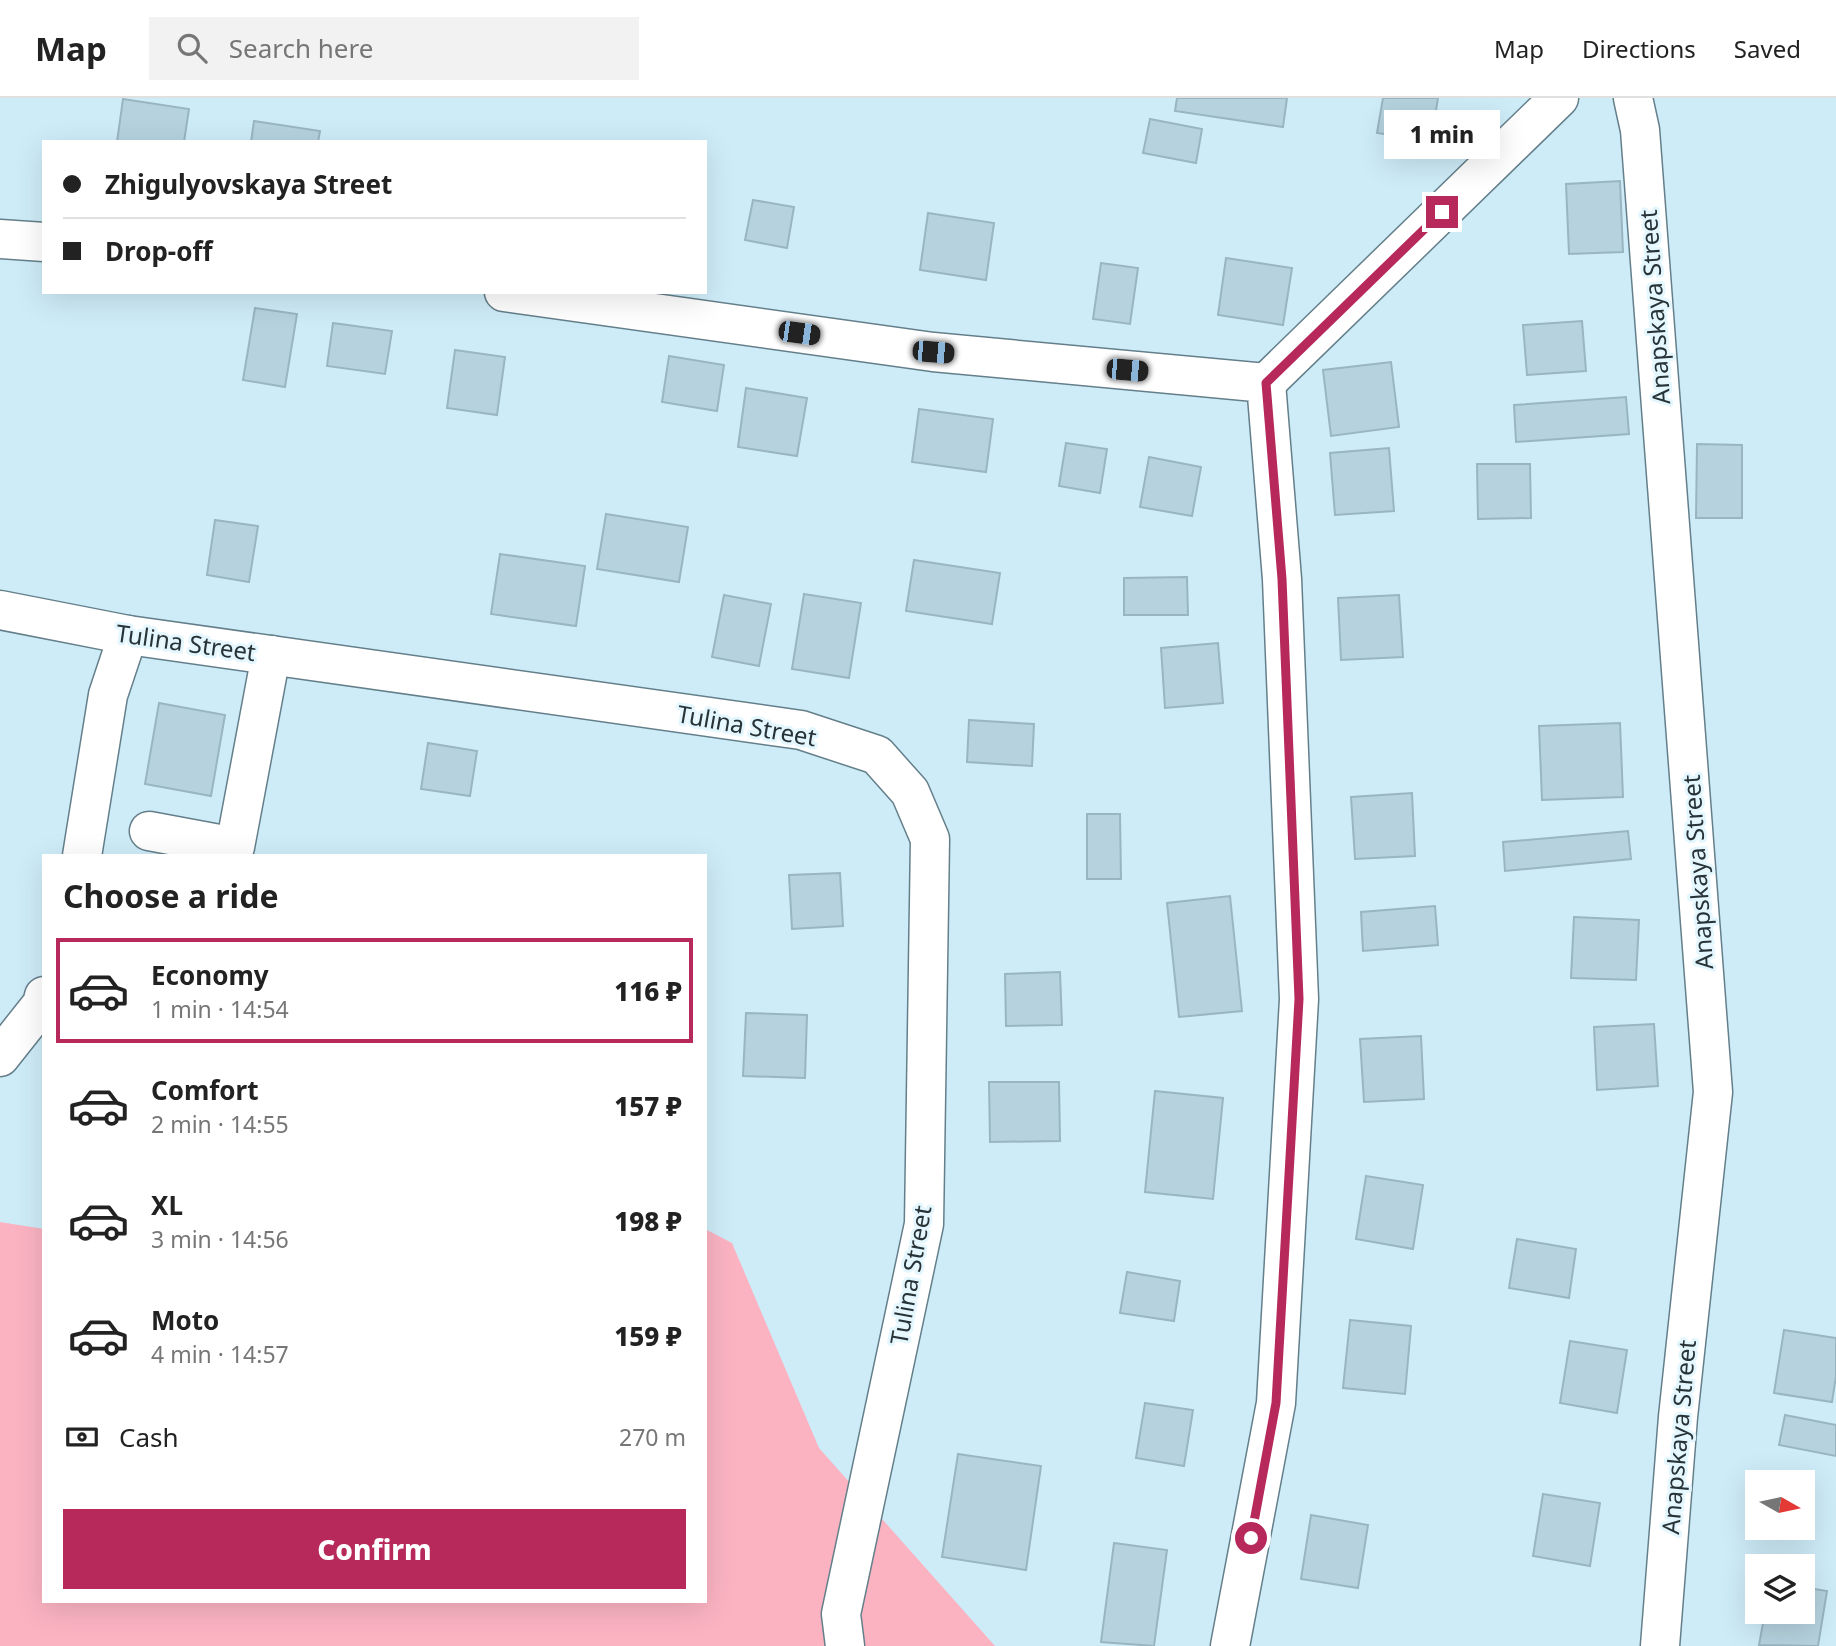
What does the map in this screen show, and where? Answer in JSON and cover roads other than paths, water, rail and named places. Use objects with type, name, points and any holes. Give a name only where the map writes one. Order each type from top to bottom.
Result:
[{"type":"street","points":[[518,294],[933,352],[1266,383],[1559,98]]},
{"type":"street","name":"Anapskaya Street","points":[[1633,98],[1640,130],[1713,1091],[1678,1417],[1660,1646]]},
{"type":"street","points":[[1230,1646],[1276,1403],[1299,999],[1282,579],[1266,383]]},
{"type":"street","name":"Tulina Street","points":[[0,610],[128,635],[801,730],[877,755],[910,792],[930,839],[924,1223],[841,1614],[845,1646]]},
{"type":"street","points":[[90,850],[108,695],[128,635]]},
{"type":"street","points":[[149,831],[235,847],[271,655]]},
{"type":"street","points":[[0,1056],[42,1001]]}]
